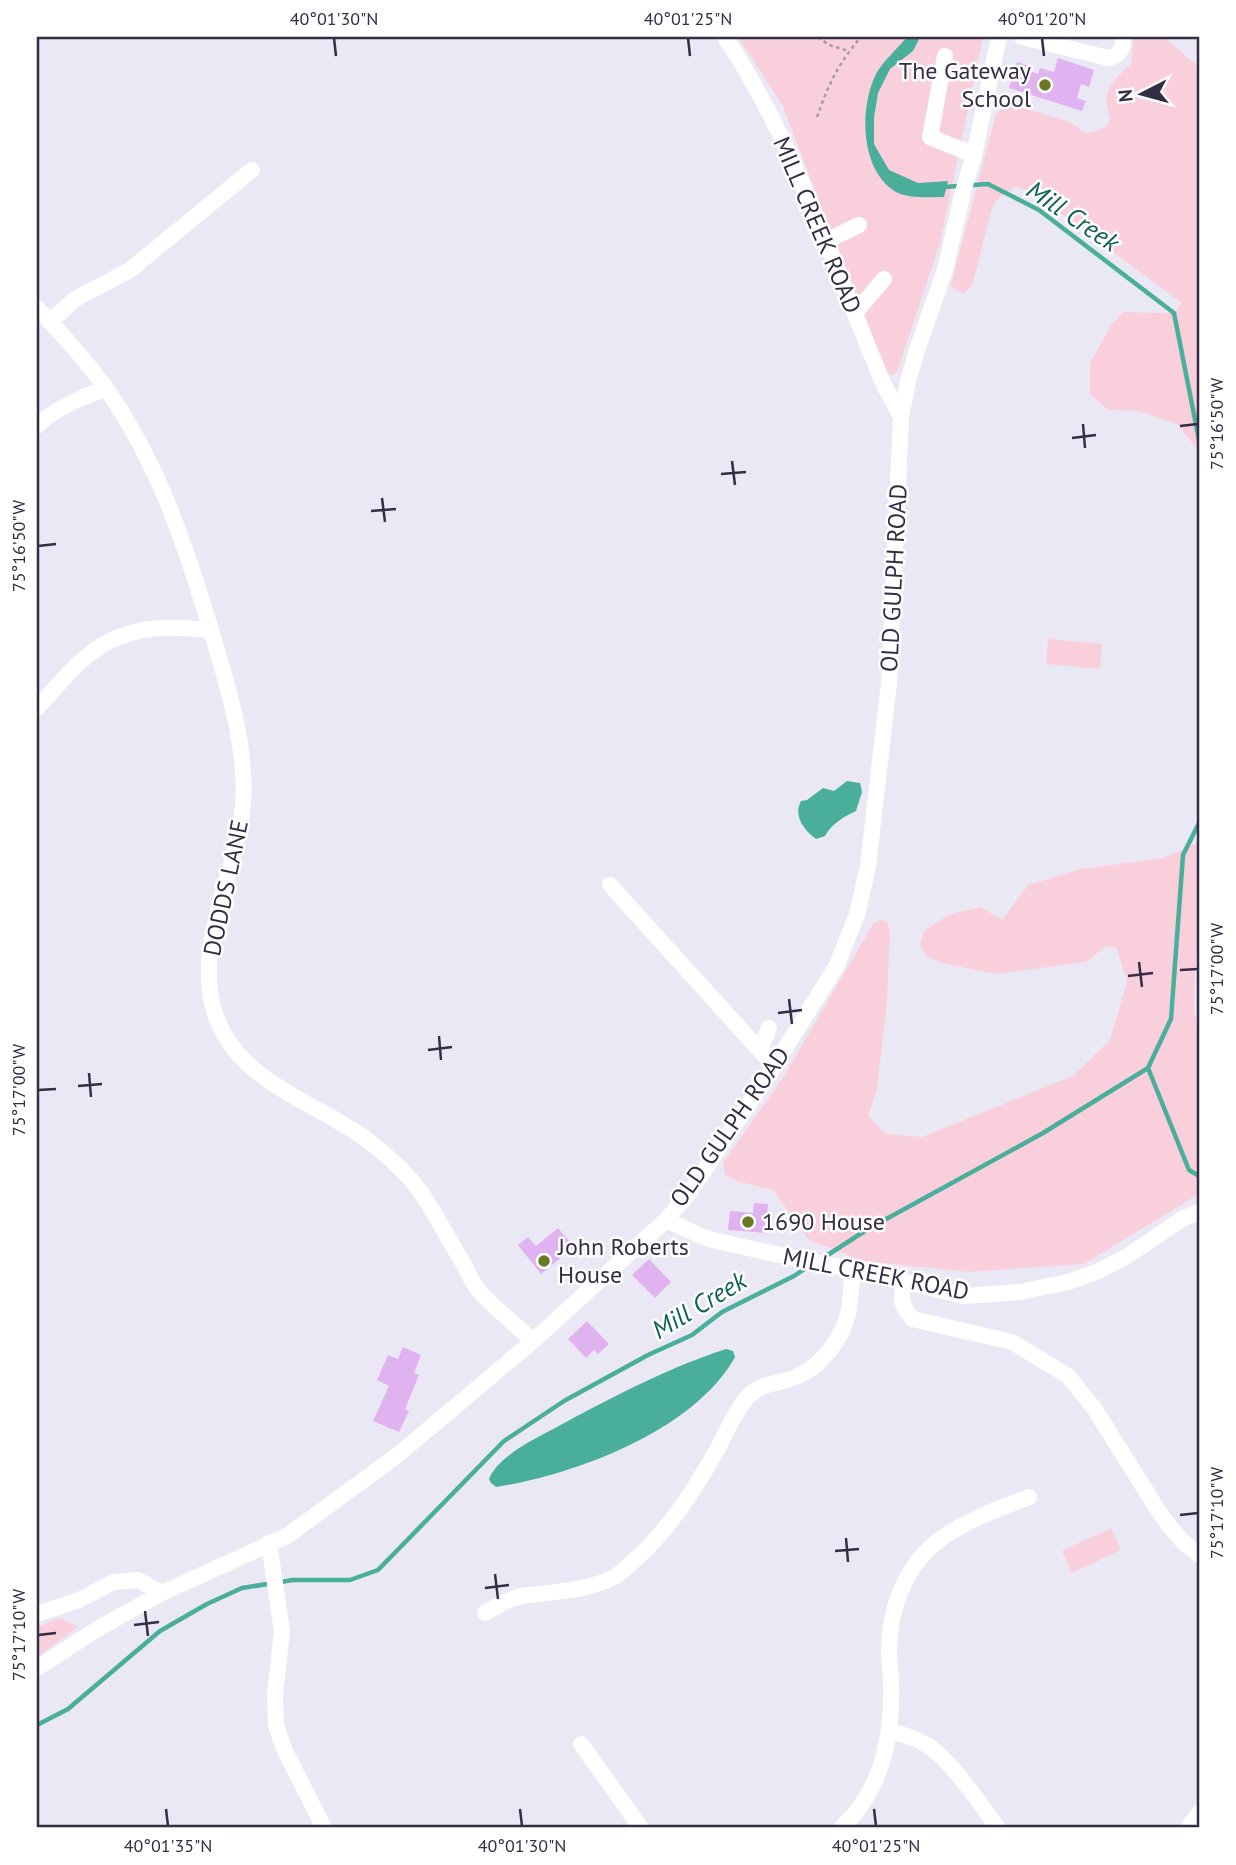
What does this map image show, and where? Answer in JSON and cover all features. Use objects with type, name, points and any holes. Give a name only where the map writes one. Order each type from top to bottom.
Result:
[{"type":"street","name":"MILL CREEK ROAD","points":[[725,37],[762,102],[791,161],[884,385],[901,417]]},
{"type":"street","name":"OLD GULPH ROAD","points":[[37,1668],[99,1628],[162,1593],[287,1536],[399,1454],[533,1341],[666,1220],[689,1194],[836,967],[857,915],[868,866],[889,683],[901,417],[908,381],[945,270],[974,155],[999,37]]},
{"type":"street","points":[[1022,37],[1108,58],[1121,52],[1122,37]]},
{"type":"street","points":[[945,56],[930,137],[974,155]]},
{"type":"street","points":[[50,322],[75,299],[130,270],[253,170]]},
{"type":"street","points":[[826,241],[859,225]]},
{"type":"street","points":[[855,313],[884,279]]},
{"type":"street","name":"DODDS LANE","points":[[37,308],[106,388],[149,460],[183,541],[232,707],[244,776],[243,803],[239,835],[213,927],[210,978],[217,1020],[227,1040],[255,1072],[373,1144],[406,1174],[422,1193],[478,1289],[533,1341]]},
{"type":"street","points":[[37,426],[70,402],[106,388]]},
{"type":"street","points":[[37,708],[81,660],[117,636],[162,628],[210,630]]},
{"type":"street","points":[[610,885],[774,1066]]},
{"type":"street","points":[[760,1050],[769,1028]]},
{"type":"street","name":"MILL CREEK ROAD","points":[[666,1220],[708,1240],[852,1269],[964,1296],[1020,1292],[1068,1282],[1129,1255],[1182,1219],[1199,1212]]},
{"type":"street","points":[[485,1613],[520,1596],[583,1587],[611,1578],[647,1549],[680,1509],[746,1399],[766,1384],[802,1374],[831,1348],[851,1307],[852,1269]]},
{"type":"street","points":[[904,1283],[900,1297],[903,1308],[913,1319],[1012,1342],[1068,1376],[1101,1418],[1163,1517],[1182,1542],[1199,1555]]},
{"type":"street","points":[[841,1828],[865,1802],[882,1764],[889,1731],[890,1628],[896,1601],[906,1578],[922,1556],[940,1539],[975,1518],[1029,1497]]},
{"type":"street","points":[[269,1544],[282,1631],[275,1695],[276,1725],[284,1749],[324,1828]]},
{"type":"street","points":[[37,1614],[79,1600],[114,1582],[138,1580],[162,1593]]},
{"type":"street","points":[[889,1731],[909,1735],[942,1756],[998,1828]]},
{"type":"street","points":[[581,1744],[640,1828]]},
{"type":"street","points":[[1188,1828],[1199,1813]]},
{"type":"path","points":[[818,37],[829,45],[849,51]]},
{"type":"path","points":[[817,117],[827,87],[861,37]]},
{"type":"shaded area","points":[[738,37],[983,37],[940,243],[897,372],[892,375],[882,368],[783,106]]},
{"type":"shaded area","points":[[907,37],[920,37],[913,51],[890,69],[878,93],[874,117],[874,144],[889,170],[918,183],[948,181],[944,197],[913,197],[896,192],[884,182],[869,154],[865,121],[871,88],[879,69]]},
{"type":"shaded area","points":[[1134,37],[1164,37],[1199,67],[1199,451],[1177,424],[1139,411],[1108,410],[1090,394],[1090,363],[1112,324],[1124,312],[1174,313],[1182,303],[1032,192],[1014,187],[998,199],[992,208],[972,286],[964,293],[951,285],[996,114],[1001,109],[1016,106],[1070,122],[1086,133],[1107,126],[1110,118],[1107,93],[1113,82],[1131,64]]},
{"type":"shaded area","points":[[1048,639],[1102,644],[1100,669],[1046,664]]},
{"type":"shaded area","points":[[847,781],[860,783],[862,792],[856,811],[835,824],[825,836],[816,839],[807,831],[799,817],[801,801],[807,800],[823,788],[834,791]]},
{"type":"shaded area","points":[[1199,842],[1199,949],[1196,956],[1194,1007],[1199,1040],[1199,1194],[1084,1264],[968,1272],[863,1261],[809,1240],[773,1190],[736,1181],[725,1175],[723,1163],[784,1076],[873,924],[881,920],[887,921],[890,931],[887,1002],[877,1089],[868,1116],[886,1134],[922,1137],[1073,1076],[1110,1040],[1127,981],[1117,948],[1106,946],[1086,962],[995,974],[938,962],[926,956],[920,945],[924,931],[950,914],[981,907],[1002,920],[1028,885],[1081,869],[1163,858]]},
{"type":"shaded area","points":[[726,1349],[733,1351],[735,1357],[716,1383],[692,1406],[663,1427],[596,1460],[561,1472],[496,1487],[491,1483],[489,1479],[492,1473],[501,1463],[529,1442],[650,1379]]},
{"type":"shaded area","points":[[1111,1528],[1121,1550],[1072,1573],[1062,1551]]},
{"type":"shaded area","points":[[59,1618],[78,1627],[37,1657],[37,1627]]},
{"type":"building","name":"The Gateway School","points":[[1058,58],[1094,70],[1089,87],[1081,84],[1077,98],[1086,101],[1082,111],[1009,88],[1017,62],[1029,66],[1028,70],[1038,74],[1040,68],[1054,72]]},
{"type":"building","name":"1690 House","points":[[754,1203],[768,1204],[766,1233],[728,1230],[730,1211],[753,1213]]},
{"type":"building","name":"John Roberts House","points":[[558,1228],[574,1247],[541,1274],[518,1245],[528,1237],[536,1246]]},
{"type":"building","points":[[649,1259],[671,1282],[655,1298],[632,1275]]},
{"type":"building","points":[[587,1321],[609,1344],[598,1354],[594,1350],[586,1358],[568,1339]]},
{"type":"building","points":[[403,1347],[421,1355],[414,1373],[419,1375],[405,1409],[409,1411],[399,1432],[373,1421],[389,1386],[377,1380],[388,1355],[398,1359]]},
{"type":"waterway","name":"Mill Creek","points":[[943,187],[988,184],[1039,210],[1174,313],[1199,440]]},
{"type":"waterway","name":"Mill Creek","points":[[823,1258],[868,1229],[1043,1133],[1148,1068],[1171,1019],[1183,855],[1199,823]]},
{"type":"waterway","points":[[1148,1068],[1189,1170],[1199,1176]]},
{"type":"waterway","name":"Mill Creek","points":[[37,1725],[68,1709],[160,1631],[242,1588],[293,1580],[350,1580],[378,1570],[504,1441],[564,1401],[648,1355],[692,1335],[722,1312],[809,1266]]},
{"type":"place","name":"The Gateway School","points":[[1045,85]]},
{"type":"place","name":"1690 House","points":[[748,1222]]},
{"type":"place","name":"John Roberts House","points":[[544,1261]]}]
